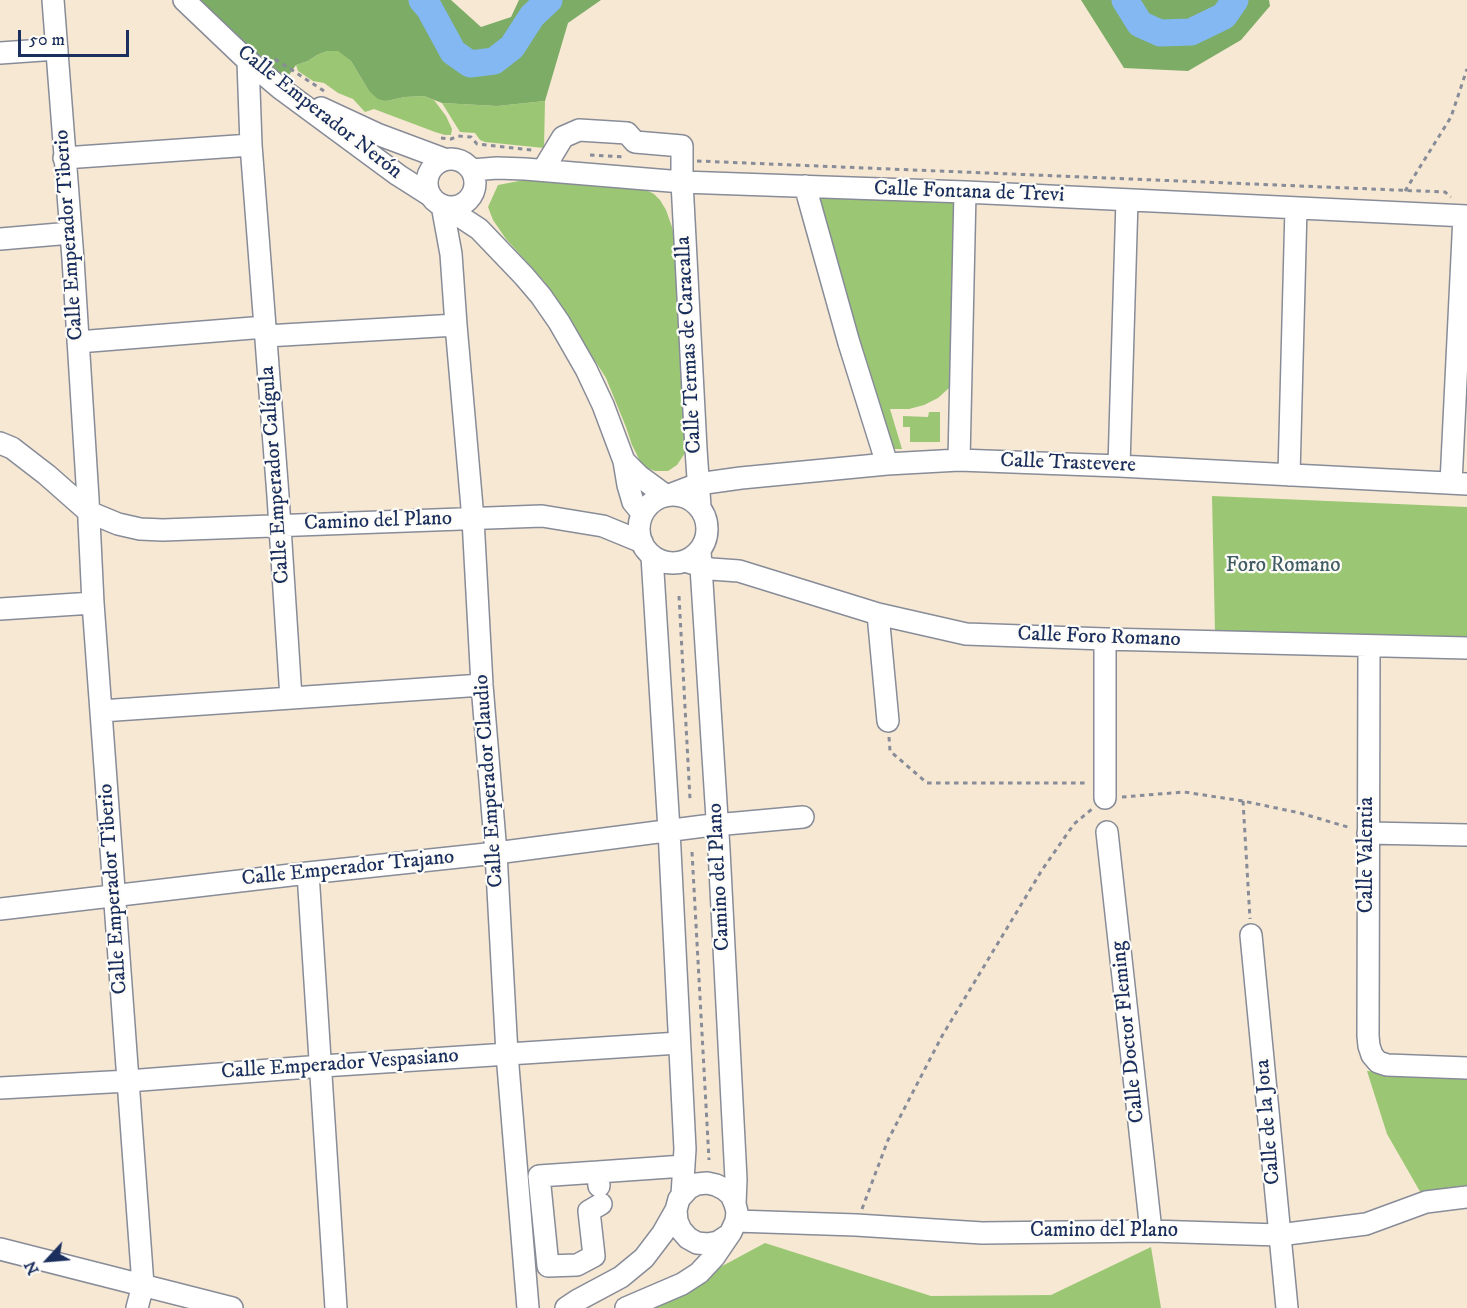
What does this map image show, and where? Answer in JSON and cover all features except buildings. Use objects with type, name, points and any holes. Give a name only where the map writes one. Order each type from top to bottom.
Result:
[{"type":"street","name":"Calle Emperador Tiberio","points":[[53,0],[71,233],[93,603],[143,1285],[137,1308]]},
{"type":"street","name":"Calle Emperador Nerón","points":[[184,0],[248,61],[288,93],[398,175],[479,229],[524,276],[559,322],[596,389],[624,461],[633,502],[642,514]]},
{"type":"street","points":[[0,53],[57,49]]},
{"type":"street","name":"Calle Emperador Calígula","points":[[248,61],[251,145],[291,698]]},
{"type":"street","points":[[288,93],[377,134],[444,159]]},
{"type":"street","points":[[551,156],[579,144],[627,146],[632,149],[682,146],[682,160]]},
{"type":"street","points":[[64,158],[251,145]]},
{"type":"street","name":"Calle Fontana de Trevi","points":[[472,170],[497,168],[551,156],[682,182],[965,192],[1390,212],[1462,211]]},
{"type":"street","points":[[444,159],[460,160],[472,170],[476,183],[475,190],[467,202],[460,206],[452,207],[439,202],[428,189],[429,174],[432,168],[444,159]]},
{"type":"street","name":"Calle Termas de Caracalla","points":[[682,160],[700,507]]},
{"type":"street","points":[[805,186],[849,343],[887,464]]},
{"type":"street","points":[[958,460],[965,192]]},
{"type":"street","points":[[452,254],[463,237],[479,229],[472,196]]},
{"type":"street","points":[[1119,466],[1127,200]]},
{"type":"street","name":"Calle Emperador Claudio","points":[[439,202],[452,254],[496,853],[507,1054],[528,1308]]},
{"type":"street","points":[[1288,475],[1296,208]]},
{"type":"street","points":[[1459,484],[1462,211]]},
{"type":"street","points":[[0,238],[71,233]]},
{"type":"street","points":[[78,342],[265,331],[456,325]]},
{"type":"street","name":"Camino del Plano","points":[[0,443],[12,448],[47,475],[89,512],[118,524],[140,529],[542,516],[603,526],[647,549]]},
{"type":"street","name":"Calle Trastevere","points":[[668,495],[698,484],[799,471],[958,460],[1459,484]]},
{"type":"street","name":"Calle Emperador Nerón","points":[[624,461],[639,476],[668,495]]},
{"type":"street","points":[[47,475],[62,479],[86,470]]},
{"type":"street","points":[[647,549],[658,560],[671,563],[698,555],[707,523],[700,507],[687,497],[668,495],[652,502],[642,514],[639,528],[647,549],[655,597],[669,830],[685,1158],[677,1221],[688,1238],[697,1243],[708,1244],[718,1242],[732,1220]]},
{"type":"street","name":"Camino del Plano","points":[[603,526],[642,514]]},
{"type":"street","name":"Camino del Plano","points":[[698,555],[704,596],[718,825],[735,1172],[732,1220],[856,1224],[982,1233],[1151,1231],[1279,1235],[1366,1224],[1426,1202],[1467,1197]]},
{"type":"street","name":"Calle Foro Romano","points":[[698,555],[739,571],[878,614],[966,634],[1467,648]]},
{"type":"street","name":"Calle Foro Romano","points":[[698,555],[739,571]]},
{"type":"street","points":[[0,609],[93,603]]},
{"type":"street","points":[[878,614],[888,721]]},
{"type":"street","points":[[1105,639],[1105,790]]},
{"type":"street","name":"Calle Valentia","points":[[1369,646],[1368,1036],[1372,1055],[1378,1062],[1387,1065],[1467,1068]]},
{"type":"street","points":[[101,711],[482,686]]},
{"type":"street","name":"Calle Emperador Trajano","points":[[0,909],[496,853],[669,830],[803,817]]},
{"type":"street","name":"Calle Doctor Fleming","points":[[1107,832],[1151,1231]]},
{"type":"street","points":[[1368,833],[1467,835]]},
{"type":"street","points":[[308,873],[336,1308]]},
{"type":"street","name":"Calle de la Jota","points":[[1251,936],[1287,1308]]},
{"type":"street","name":"Calle Emperador Vespasiano","points":[[0,1088],[680,1044]]},
{"type":"street","points":[[601,1204],[589,1211],[594,1256],[577,1265],[548,1266],[539,1176],[598,1172],[685,1158]]},
{"type":"street","points":[[598,1172],[608,1269],[615,1281]]},
{"type":"street","points":[[566,1308],[615,1281],[644,1258],[663,1233],[689,1188],[707,1183],[724,1189],[731,1196],[732,1220],[714,1257],[699,1273],[682,1284],[626,1308]]},
{"type":"street","points":[[0,1249],[232,1308]]},
{"type":"path","points":[[268,54],[328,93]]},
{"type":"path","points":[[1390,212],[1405,192],[1451,117],[1467,69]]},
{"type":"path","points":[[439,138],[471,137],[477,144],[551,156]]},
{"type":"path","points":[[583,154],[632,149]]},
{"type":"path","points":[[682,160],[1445,192],[1462,211]]},
{"type":"path","points":[[679,596],[690,799],[716,797]]},
{"type":"path","points":[[655,597],[704,596]]},
{"type":"path","points":[[888,721],[890,751],[927,783],[1184,792],[1300,813],[1368,833]]},
{"type":"path","points":[[856,1224],[888,1140],[942,1036],[1048,861],[1074,824],[1105,790]]},
{"type":"path","points":[[1243,801],[1251,936]]},
{"type":"path","points":[[709,1160],[692,852],[719,850]]},
{"type":"path","points":[[685,1158],[695,1149],[709,1160],[735,1172]]},
{"type":"green space","points":[[184,0],[451,0],[481,27],[511,17],[519,0],[601,0],[568,23],[545,101],[497,106],[442,103],[424,96],[386,101],[378,99],[369,91],[351,61],[338,51],[327,51],[296,65],[280,88]]},
{"type":"green space","points":[[1081,0],[1269,0],[1270,6],[1241,40],[1188,71],[1124,68]]},
{"type":"green space","points":[[327,51],[339,51],[351,61],[369,91],[386,101],[424,96],[434,100],[446,116],[452,129],[451,135],[435,132],[374,109],[365,112],[353,99],[338,93],[324,83],[313,81],[298,71],[296,65]]},
{"type":"green space","points":[[545,101],[544,148],[485,142],[480,140],[475,133],[460,132],[442,103],[497,106]]},
{"type":"green space","points":[[540,177],[646,190],[660,200],[666,210],[677,252],[688,435],[685,453],[677,465],[668,471],[655,471],[641,463],[606,378],[544,281],[506,239],[493,220],[488,207],[498,185]]},
{"type":"green space","points":[[809,196],[957,202],[949,388],[938,398],[924,405],[909,409],[890,409],[902,449],[884,449]]},
{"type":"green space","points":[[929,412],[940,412],[940,442],[910,442],[910,427],[903,427],[903,416],[928,417]]},
{"type":"green space","name":"Foro Romano","points":[[1212,496],[1467,507],[1467,639],[1215,632]]},
{"type":"green space","points":[[1367,1071],[1467,1078],[1467,1195],[1426,1202],[1387,1134]]},
{"type":"green space","points":[[765,1243],[931,1296],[1051,1295],[1151,1247],[1161,1308],[644,1308]]},
{"type":"waterway","points":[[422,0],[429,8],[453,52],[470,64],[494,61],[512,47],[532,16],[549,0]]},
{"type":"waterway","points":[[1125,0],[1140,24],[1160,33],[1191,32],[1224,16],[1235,0]]}]
